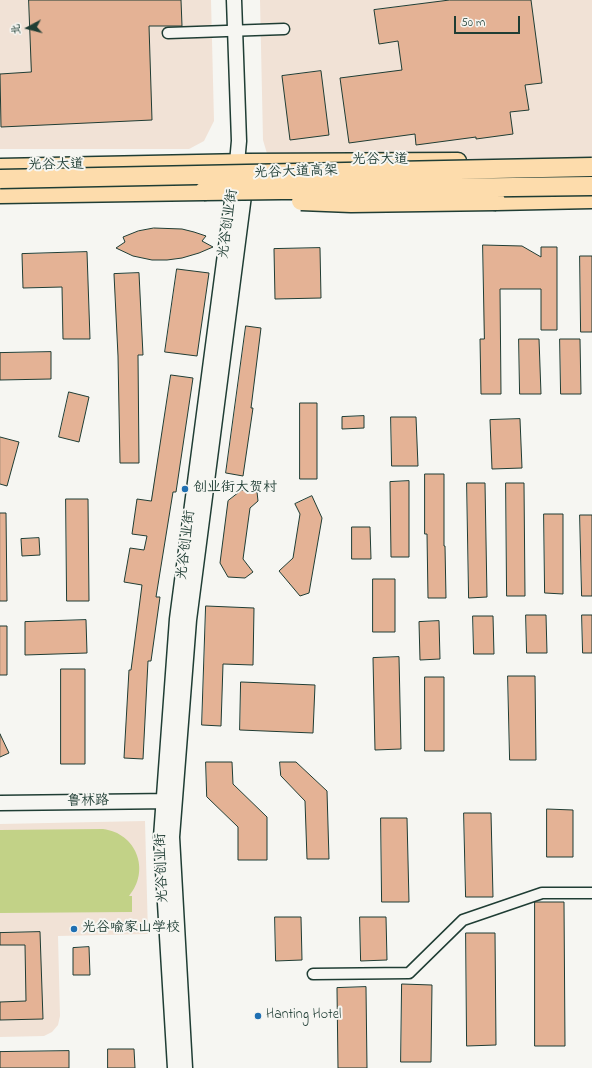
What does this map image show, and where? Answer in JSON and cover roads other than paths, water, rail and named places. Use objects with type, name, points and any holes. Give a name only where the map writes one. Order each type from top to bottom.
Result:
[{"type":"highway","name":"光谷大道高架","points":[[0,179],[592,167]]},
{"type":"highway","name":"光谷大道高架","points":[[0,194],[592,186]]},
{"type":"highway","points":[[204,191],[310,202],[351,203],[592,200]]},
{"type":"main road","name":"光谷创业街","points":[[185,1068],[169,801],[177,619],[240,190],[242,162],[239,31],[234,0]]},
{"type":"main road","name":"光谷创业街","points":[[239,31],[243,0]]},
{"type":"main road","name":"光谷大道","points":[[0,166],[242,162],[592,161]]},
{"type":"main road","points":[[0,198],[201,197],[240,190],[268,195],[592,192]]},
{"type":"main road","name":"光谷创业街","points":[[169,801],[161,837],[175,1068]]},
{"type":"main road","name":"鲁林路","points":[[0,802],[169,801]]},
{"type":"street","points":[[168,33],[284,30]]},
{"type":"street","points":[[313,974],[409,973],[463,920],[542,893],[592,893]]},
{"type":"place","name":"创业街大贺村","points":[[185,489]]},
{"type":"place","name":"光谷喻家山学校","points":[[74,929]]},
{"type":"place","name":"Hanting Hotel","points":[[258,1016]]}]
